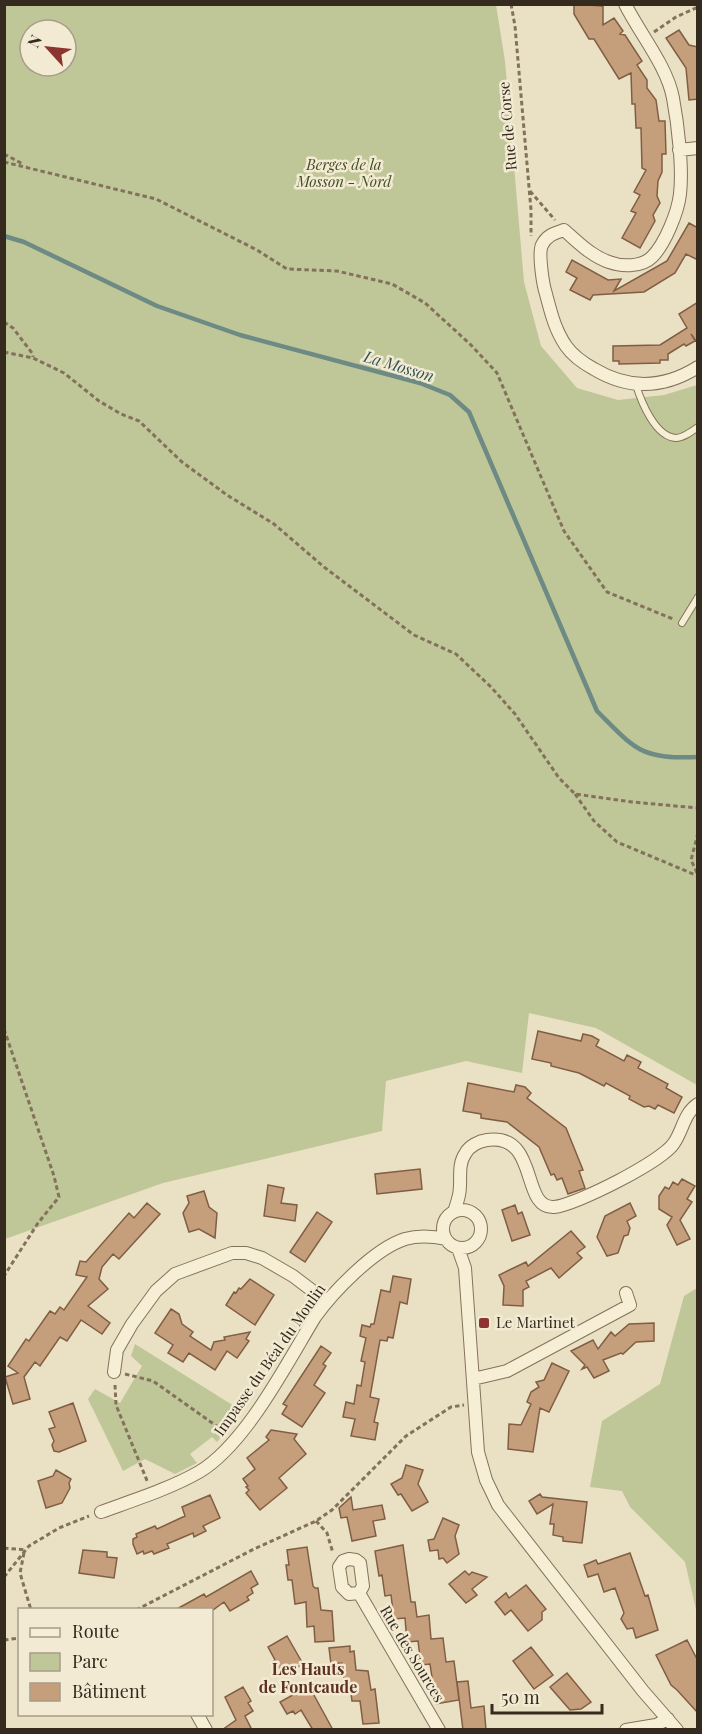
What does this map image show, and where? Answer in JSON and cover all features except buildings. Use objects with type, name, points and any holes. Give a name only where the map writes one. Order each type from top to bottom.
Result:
[{"type":"street","points":[[625,4],[667,80],[673,96],[679,150],[680,195],[668,232],[652,258],[634,266],[610,263],[592,254],[564,230],[549,235],[541,246],[543,286],[556,329],[567,348],[582,363],[609,379],[636,385],[665,382],[698,367]]},
{"type":"street","points":[[679,150],[698,148]]},
{"type":"street","points":[[460,1211],[460,1171],[465,1154],[480,1142],[498,1140],[512,1145],[526,1162],[533,1190],[542,1204],[551,1207],[566,1205],[621,1179],[664,1153],[674,1144],[691,1109],[698,1104]]},
{"type":"street","points":[[460,1211],[477,1217],[481,1228],[479,1239],[464,1247],[449,1243],[445,1233],[449,1216],[460,1211]]},
{"type":"street","name":"Impasse du Béal du Moulin","points":[[101,1512],[152,1493],[200,1471],[217,1459],[263,1401],[326,1302],[343,1284],[393,1243],[407,1238],[445,1233]]},
{"type":"street","points":[[464,1247],[478,1452],[486,1480],[498,1505],[643,1691],[677,1730]]},
{"type":"street","points":[[114,1372],[117,1350],[132,1324],[156,1291],[175,1274],[232,1253],[246,1253],[262,1258],[293,1276],[326,1302]]},
{"type":"street","points":[[473,1379],[507,1371],[630,1305],[626,1293]]},
{"type":"street","points":[[343,1562],[349,1559],[360,1563],[363,1586],[359,1593]]},
{"type":"street","name":"Rue des Sources","points":[[343,1562],[339,1567],[342,1587],[349,1594],[359,1593],[439,1730]]},
{"type":"street","points":[[198,1716],[206,1730]]},
{"type":"street","points":[[626,1730],[648,1727],[668,1719]]},
{"type":"lane","points":[[636,385],[648,415],[668,436],[676,438],[698,428]]},
{"type":"lane","points":[[682,623],[698,597]]},
{"type":"path","name":"Rue de Corse","points":[[511,4],[529,190],[531,244]]},
{"type":"path","points":[[645,38],[676,17],[698,7]]},
{"type":"path","points":[[4,154],[28,166]]},
{"type":"path","points":[[4,162],[156,199],[257,250],[287,268],[337,271],[392,284],[425,303],[497,373],[564,531],[607,592],[682,623]]},
{"type":"path","points":[[529,190],[564,230]]},
{"type":"path","points":[[4,322],[14,328],[32,353],[33,358]]},
{"type":"path","points":[[4,352],[33,358],[64,373],[99,401],[139,421],[182,462],[227,495],[274,524],[324,567],[414,635],[456,654],[491,687],[515,714],[559,778],[575,794],[594,821],[617,842],[698,875]]},
{"type":"path","points":[[575,794],[698,808]]},
{"type":"path","points":[[698,833],[691,860],[698,875]]},
{"type":"path","points":[[4,1029],[59,1197],[38,1223],[4,1276]]},
{"type":"path","points":[[152,1493],[116,1406],[114,1372],[153,1380],[235,1439]]},
{"type":"path","points":[[140,1608],[254,1549],[316,1521],[332,1510],[406,1436],[451,1407],[476,1403]]},
{"type":"path","points":[[4,1577],[25,1551],[58,1528],[101,1512]]},
{"type":"path","points":[[316,1521],[327,1533],[334,1556],[343,1562]]},
{"type":"path","points":[[4,1548],[25,1551]]},
{"type":"path","points":[[25,1551],[20,1574],[31,1608]]},
{"type":"green space","name":"Berges de la Mosson - Nord","points":[[4,5],[496,5],[505,61],[524,282],[541,346],[577,388],[618,400],[664,395],[697,385],[697,1085],[596,1028],[529,1013],[522,1073],[466,1061],[386,1081],[382,1131],[163,1183],[5,1239]]},
{"type":"green space","points":[[697,1288],[697,1614],[685,1562],[630,1507],[622,1491],[590,1487],[602,1421],[660,1384],[684,1296]]},
{"type":"green space","points":[[135,1344],[242,1411],[217,1442],[212,1437],[190,1454],[197,1463],[175,1474],[145,1459],[123,1471],[88,1399],[95,1389],[120,1403],[142,1366],[131,1356]]},
{"type":"waterway","name":"La Mosson","points":[[4,236],[24,242],[157,306],[240,335],[420,383],[450,395],[469,412],[597,711],[621,735],[640,749],[663,756],[698,757]]},
{"type":"place","name":"Le Martinet","points":[[484,1323]]},
{"type":"district","name":"Les Hauts de Fontcaude","points":[[308,1678]]}]
